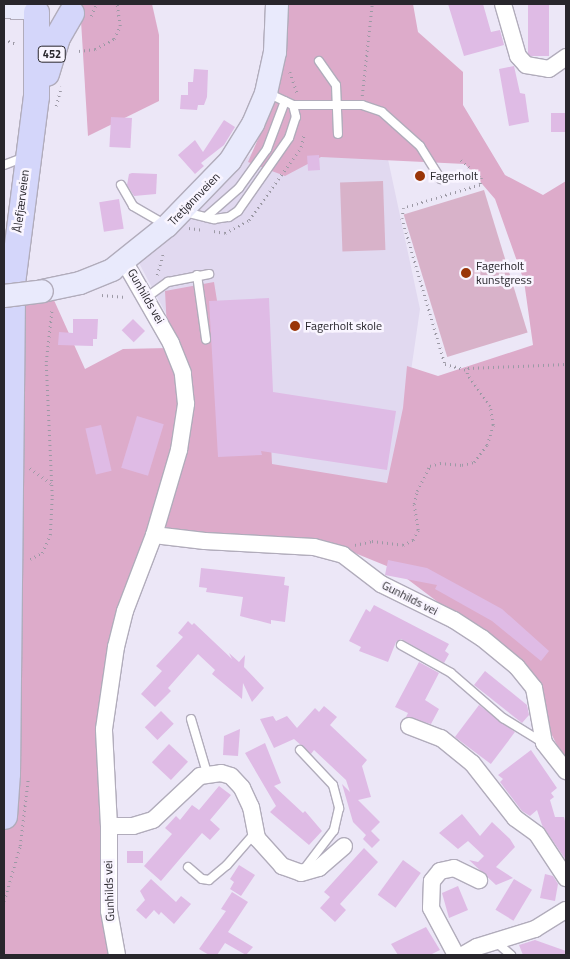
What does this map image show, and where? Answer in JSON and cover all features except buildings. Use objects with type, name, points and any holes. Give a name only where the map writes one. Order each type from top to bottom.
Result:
[{"type":"main road","points":[[33,8],[51,20],[79,12]]},
{"type":"main road","name":"Ålefjærveien","points":[[33,8],[46,102]]},
{"type":"main road","name":"Ålefjærveien","points":[[4,816],[8,736],[12,283],[15,161],[46,102],[57,36],[79,12]]},
{"type":"street","name":"Tretjønnveien","points":[[4,296],[47,299],[105,273],[175,219],[230,161],[256,118],[281,100],[275,52],[277,4]]},
{"type":"street","points":[[503,4],[518,56],[526,65],[538,70],[549,69],[566,57]]},
{"type":"street","points":[[4,8],[33,8]]},
{"type":"street","name":"Gunhilds vei","points":[[117,955],[109,911],[109,826],[104,729],[111,669],[125,611],[154,535],[179,450],[185,388],[172,343],[124,260]]},
{"type":"street","name":"Gunhilds vei","points":[[154,535],[190,540],[314,547],[344,555],[381,584],[454,620],[482,638],[516,667],[534,688],[544,743],[566,771]]},
{"type":"street","points":[[409,726],[441,738],[472,763],[515,818],[537,834],[566,878]]},
{"type":"street","points":[[109,826],[133,826],[153,820],[207,773],[221,773],[237,780],[251,807],[256,832],[272,857],[282,866],[301,873],[320,868],[344,846]]},
{"type":"street","points":[[456,955],[431,908],[432,881],[440,871],[454,868],[479,880]]},
{"type":"street","points":[[463,955],[552,921],[566,910]]},
{"type":"lane","points":[[318,60],[336,86],[338,134]]},
{"type":"lane","points":[[281,100],[362,105],[382,112],[400,126],[420,146],[441,179]]},
{"type":"lane","points":[[206,217],[239,188],[267,148],[281,100]]},
{"type":"lane","points":[[121,185],[133,206],[175,219],[229,217],[238,211],[289,138],[296,117],[281,100]]},
{"type":"lane","points":[[147,297],[168,282],[209,274]]},
{"type":"lane","points":[[197,275],[206,338]]},
{"type":"lane","name":"Gunhilds vei","points":[[401,645],[451,673],[503,718],[544,743]]},
{"type":"lane","points":[[191,719],[207,773]]},
{"type":"lane","points":[[300,750],[333,785],[339,808],[334,830],[327,843],[301,873]]},
{"type":"lane","points":[[188,867],[202,879],[209,880],[227,866],[256,832]]},
{"type":"lane","points":[[496,942],[511,955]]},
{"type":"path","points":[[79,12],[96,4]]},
{"type":"path","points":[[79,51],[95,49],[114,39],[120,26],[117,4]]},
{"type":"path","points":[[362,105],[365,49],[372,4]]},
{"type":"path","points":[[4,38],[21,45]]},
{"type":"path","points":[[46,102],[62,81]]},
{"type":"path","points":[[461,160],[482,178],[480,185],[404,208],[402,218],[445,364],[467,370],[475,366],[566,364]]},
{"type":"path","points":[[27,550],[27,559],[37,558],[48,541],[52,483],[46,362],[47,299]]},
{"type":"path","points":[[344,555],[359,542],[403,545],[413,540],[418,530],[414,504],[417,491],[430,466],[440,463],[462,465],[474,462],[487,445],[494,426],[490,406],[467,370]]},
{"type":"path","points":[[28,476],[28,467],[52,483]]},
{"type":"path","points":[[4,901],[24,825],[28,776]]},
{"type":"shaded area","points":[[80,4],[152,4],[159,35],[159,101],[88,136]]},
{"type":"shaded area","points":[[269,4],[413,4],[418,32],[463,72],[463,105],[505,175],[543,195],[566,181],[566,763],[520,672],[471,627],[394,569],[345,549],[157,540],[124,629],[108,718],[113,955],[4,955],[4,299],[53,298],[85,369],[123,349],[168,348],[165,291],[214,282],[223,338],[270,423],[272,464],[387,483],[403,408],[407,366],[438,376],[533,345],[524,281],[495,199],[465,164],[321,157],[285,176],[248,162],[271,109]]},
{"type":"shaded area","name":"Fagerholt skole","points":[[386,150],[420,309],[393,495],[192,482],[182,344],[139,263],[253,152]]},
{"type":"shaded area","points":[[383,181],[385,250],[342,251],[340,183]]},
{"type":"shaded area","name":"Fagerholt kunstgress","points":[[484,190],[528,332],[447,357],[404,215]]},
{"type":"place","name":"Fagerholt","points":[[420,176]]},
{"type":"place","name":"Fagerholt kunstgress","points":[[466,273]]},
{"type":"place","name":"Fagerholt skole","points":[[295,326]]}]
